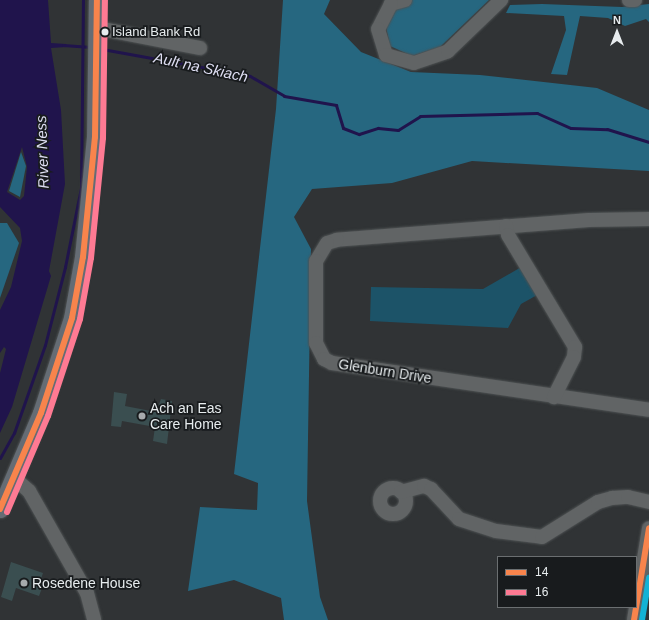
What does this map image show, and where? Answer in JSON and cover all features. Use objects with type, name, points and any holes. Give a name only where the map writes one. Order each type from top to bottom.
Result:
[{"type":"main road","points":[[0,509],[41,413],[72,318],[82,257],[95,137],[97,0]]},
{"type":"street","points":[[405,0],[392,4],[378,29],[386,55],[414,63],[448,51],[501,0]]},
{"type":"street","points":[[629,0],[635,0]]},
{"type":"street","points":[[97,41],[200,48]]},
{"type":"street","name":"Glenburn Drive","points":[[649,219],[506,226],[337,240],[327,243],[316,261],[316,343],[324,359],[332,363],[649,410]]},
{"type":"street","points":[[506,226],[508,235],[575,347],[574,357],[554,397]]},
{"type":"street","points":[[14,478],[29,491],[87,593],[94,620]]},
{"type":"street","points":[[401,492],[424,486],[431,489],[459,519],[496,531],[542,537],[598,502],[612,498],[628,497],[649,502]]},
{"type":"street","points":[[634,620],[645,586],[649,528]]},
{"type":"shaded area","points":[[283,0],[330,0],[324,14],[361,52],[411,72],[480,75],[597,88],[649,110],[649,171],[472,161],[392,183],[312,189],[294,217],[311,249],[307,501],[320,597],[328,620],[284,620],[281,598],[234,580],[188,591],[200,507],[257,510],[258,483],[234,474],[276,109]]},
{"type":"shaded area","points":[[393,0],[489,0],[440,47],[412,56],[390,46],[386,27]]},
{"type":"shaded area","points":[[542,4],[622,7],[649,4],[649,22],[646,19],[625,26],[608,18],[580,16],[567,75],[551,74],[566,30],[564,16],[506,13],[510,5]]},
{"type":"shaded area","points":[[21,152],[26,166],[20,197],[9,191]]},
{"type":"shaded area","points":[[0,223],[7,223],[19,243],[0,298]]},
{"type":"shaded area","points":[[523,266],[539,294],[521,304],[508,328],[370,321],[371,287],[483,289]]},
{"type":"water","name":"River Ness","points":[[0,0],[48,0],[51,43],[66,44],[67,47],[51,48],[61,110],[65,184],[49,271],[51,276],[12,407],[0,433],[0,373],[6,349],[4,347],[0,353],[0,310],[11,287],[22,241],[20,228],[0,207]],"holes":[[[22,147],[27,167],[24,196],[20,200],[7,192]]]},
{"type":"building","name":"Ach an Eas Care Home","points":[[114,392],[127,394],[125,406],[156,412],[161,399],[172,401],[167,444],[153,441],[155,427],[122,421],[121,427],[111,426]]},
{"type":"building","name":"Rosedene House","points":[[11,562],[43,573],[40,582],[44,583],[39,596],[16,588],[12,601],[1,597]]},
{"type":"waterway","points":[[0,458],[14,433],[45,345],[65,267],[81,188],[83,0]]},
{"type":"waterway","name":"Ault na Skiach","points":[[63,45],[91,47]]},
{"type":"waterway","name":"Ault na Skiach","points":[[102,49],[250,76],[284,96],[336,105],[343,128],[359,134],[378,128],[398,130],[420,116],[537,113],[571,128],[607,129],[649,142]]},
{"type":"transit line","name":"14","points":[[0,509],[41,413],[72,318],[83,257],[95,137],[97,0]]},
{"type":"transit line","name":"16","points":[[7,512],[48,416],[80,319],[91,258],[103,138],[105,0]]},
{"type":"transit line","name":"14","points":[[637,602],[649,528]]},
{"type":"transit line","points":[[642,620],[649,578]]},
{"type":"transit line","name":"14","points":[[634,620],[636,608]]},
{"type":"place","name":"Island Bank Rd","points":[[105,32]]},
{"type":"place","name":"Ach an Eas Care Home","points":[[142,416]]},
{"type":"place","name":"Rosedene House","points":[[24,583]]}]
